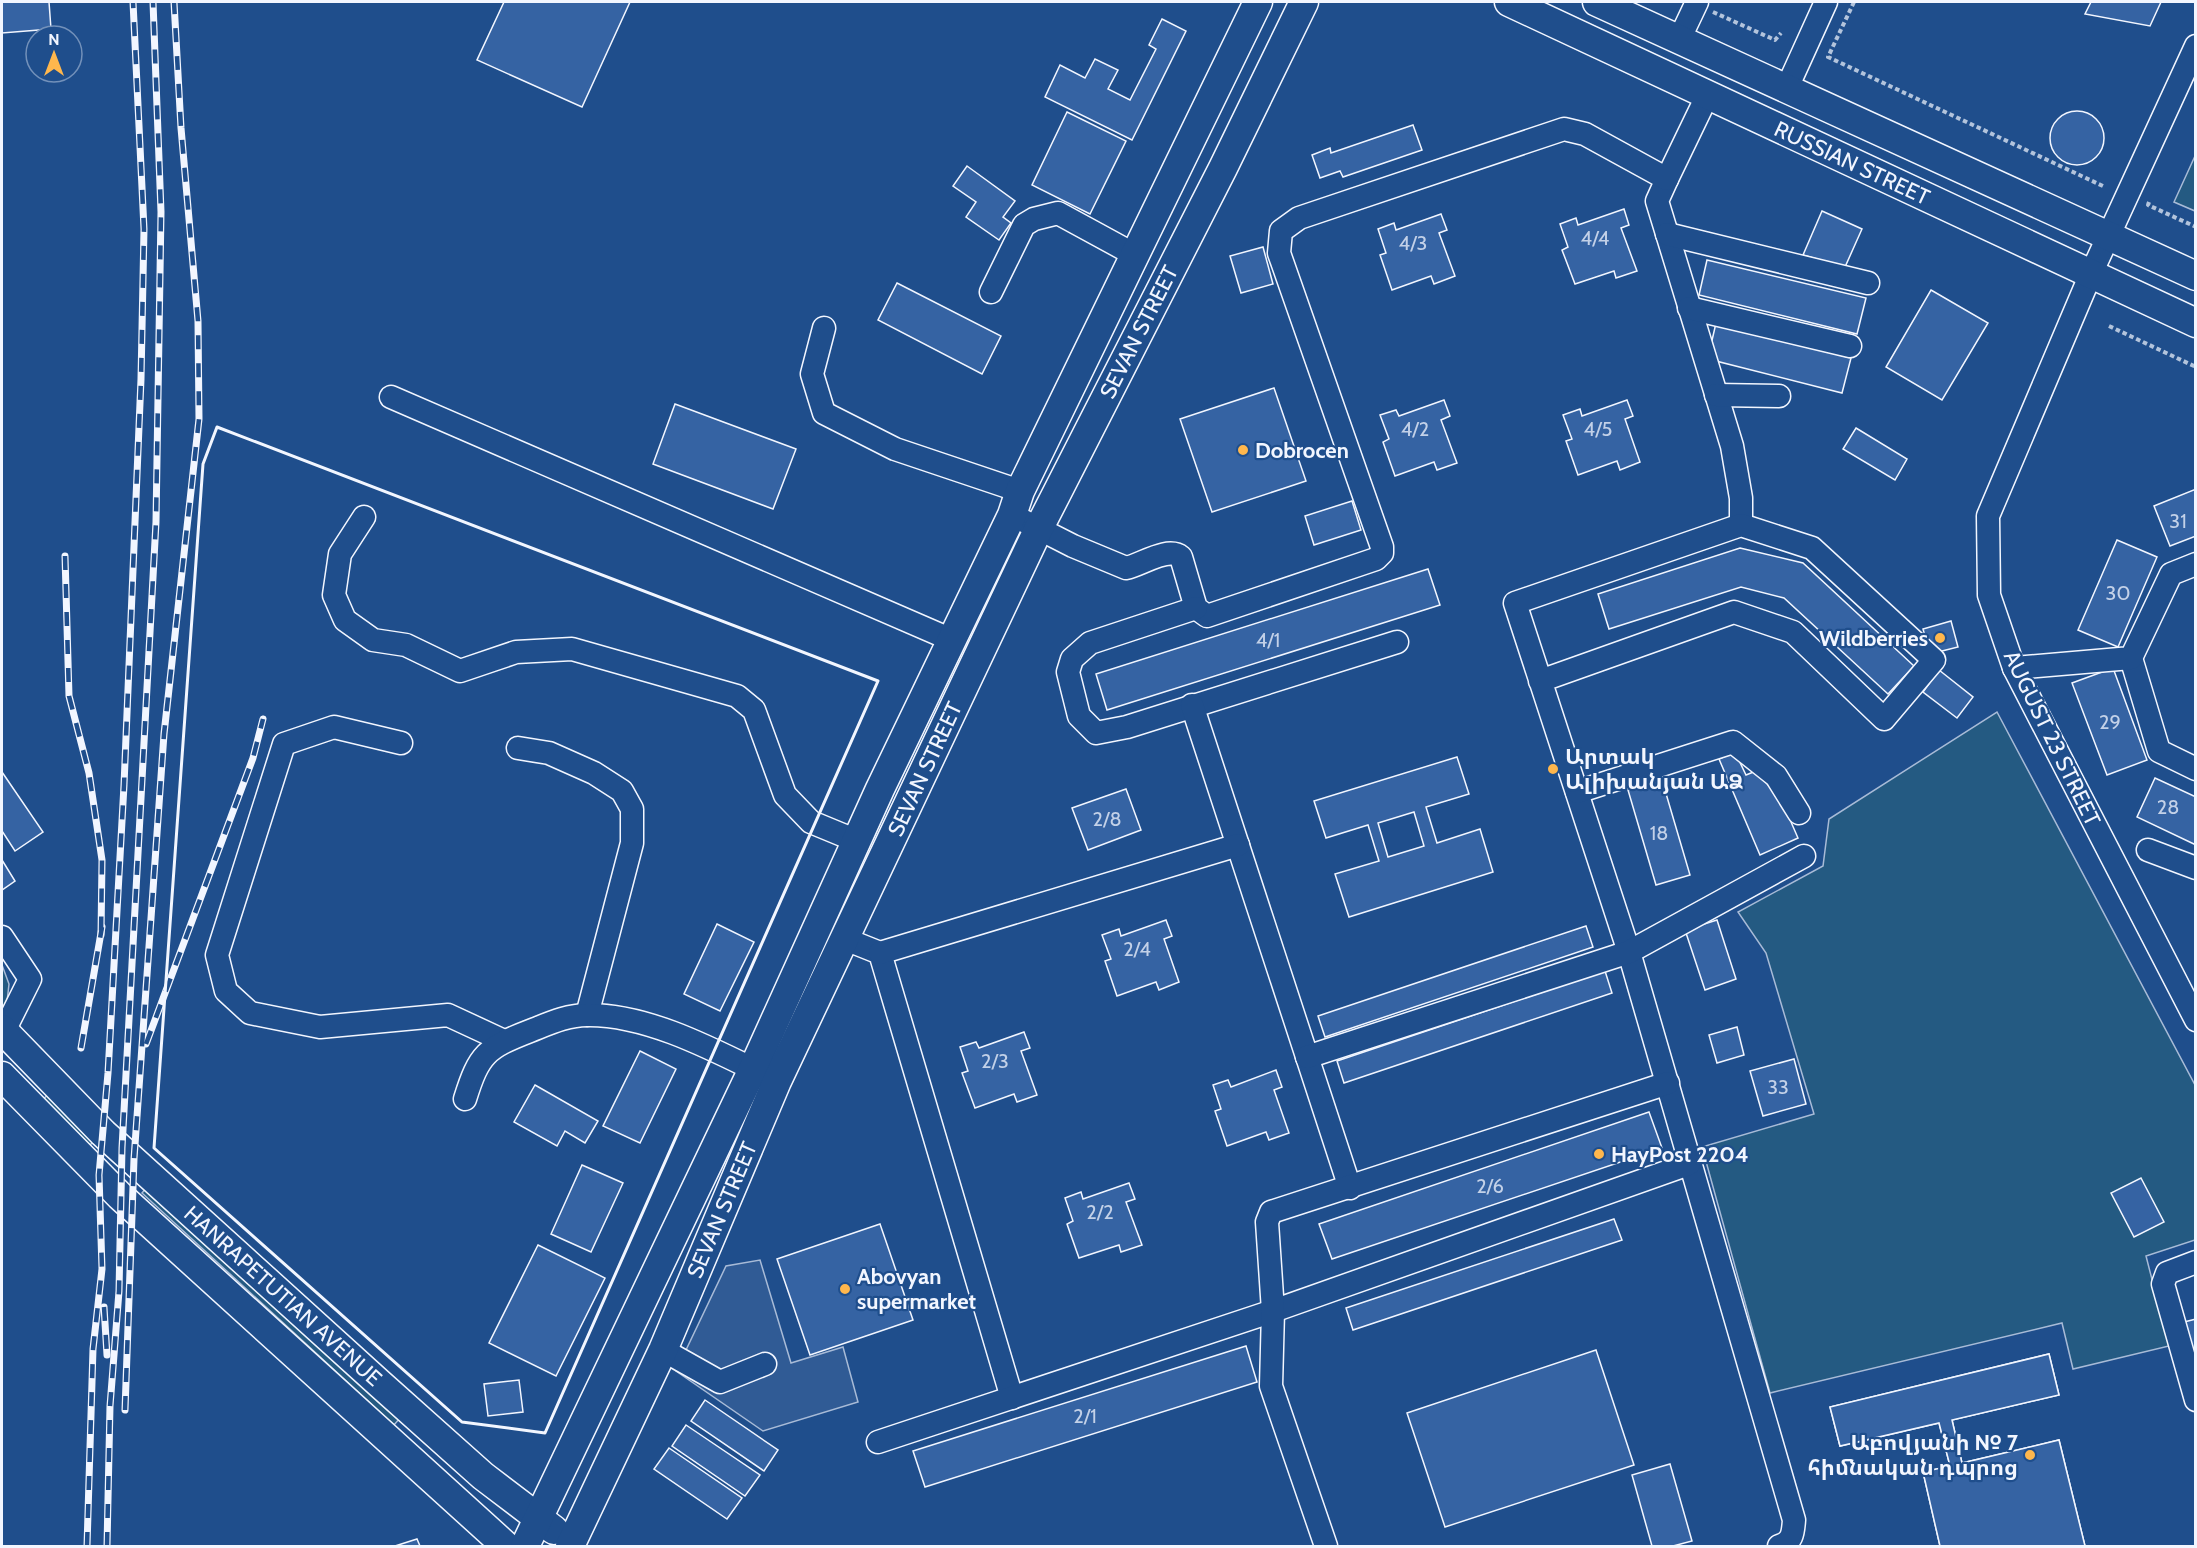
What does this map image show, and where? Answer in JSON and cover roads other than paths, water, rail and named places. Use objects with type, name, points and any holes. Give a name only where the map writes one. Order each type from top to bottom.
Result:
[{"type":"main road","name":"SEVAN STREET","points":[[574,1545],[663,1350],[765,1075],[857,841],[1016,503],[1258,2]]},
{"type":"main road","name":"SEVAN STREET","points":[[525,1546],[765,1075],[845,939],[1038,530],[1223,168],[1304,2]]},
{"type":"main road","name":"RUSSIAN STREET","points":[[1509,2],[2090,276],[2196,323]]},
{"type":"main road","name":"RUSSIAN STREET","points":[[1597,2],[2196,276]]},
{"type":"main road","name":"HANRAPETUTIAN AVENUE","points":[[2,1032],[103,1133],[483,1476],[574,1545]]},
{"type":"main road","name":"HANRAPETUTIAN AVENUE","points":[[2,1076],[120,1196],[507,1546]]},
{"type":"street","points":[[1786,90],[1826,2]]},
{"type":"street","points":[[1678,40],[1697,3]]},
{"type":"street","name":"AUGUST 23 STREET","points":[[2196,46],[2090,276],[1988,516],[1989,595],[2014,668],[2196,1020]]},
{"type":"street","points":[[1708,94],[1657,201],[1738,473],[1741,525]]},
{"type":"street","points":[[824,327],[812,374],[824,413],[895,449],[1016,503],[1038,530],[1126,568],[1169,553],[1177,553],[1182,556],[1196,608],[1207,615],[1376,559],[1382,554],[1383,547],[1279,253],[1281,231],[1299,218],[1564,129],[1585,134],[1667,179]]},
{"type":"street","points":[[991,292],[1024,225],[1034,219],[1058,213],[1135,255]]},
{"type":"street","points":[[1667,234],[1868,283]]},
{"type":"street","points":[[1689,308],[1850,346]]},
{"type":"street","points":[[1716,395],[1779,396]]},
{"type":"street","points":[[391,397],[952,640]]},
{"type":"street","points":[[364,517],[340,554],[334,595],[345,620],[373,640],[406,645],[460,671],[516,652],[572,649],[737,696],[754,710],[785,795],[811,822],[857,841]]},
{"type":"street","points":[[1540,681],[1734,612],[1793,632],[1884,719],[1934,660],[1812,548],[1741,525],[1515,603],[1540,681],[1629,952],[1794,1520],[1793,1535],[1786,1545],[1779,1546]]},
{"type":"street","points":[[2196,564],[2171,574],[2131,658],[2159,751],[2196,769]]},
{"type":"street","points":[[1196,608],[1090,643],[1072,659],[1068,672],[1079,716],[1096,733],[1127,727],[1397,642]]},
{"type":"street","points":[[2014,668],[2131,658]]},
{"type":"street","points":[[1192,705],[1350,1188]]},
{"type":"street","points":[[401,743],[334,727],[284,744],[217,955],[226,991],[250,1013],[320,1027],[448,1015],[504,1041]]},
{"type":"street","points":[[1577,792],[1733,742],[1776,776],[1799,813]]},
{"type":"street","points":[[518,748],[549,753],[594,773],[622,791],[632,809],[632,843],[587,1015]]},
{"type":"street","points":[[845,939],[880,953],[1238,844]]},
{"type":"street","points":[[2148,850],[2196,868]]},
{"type":"street","points":[[1306,1057],[1629,952],[1804,856]]},
{"type":"street","points":[[2,937],[30,979],[2,1032]]},
{"type":"street","points":[[880,953],[1012,1398]]},
{"type":"street","points":[[465,1099],[476,1065],[487,1052],[504,1041],[562,1018],[587,1015],[648,1023],[765,1075]]},
{"type":"street","points":[[1326,1546],[1270,1386],[1273,1311],[1267,1222],[1271,1212],[1668,1083]]},
{"type":"street","points":[[878,1442],[1273,1311],[1689,1164]]},
{"type":"street","points":[[2196,1262],[2167,1273],[2163,1284],[2196,1400]]},
{"type":"street","points":[[663,1350],[720,1382],[765,1364]]},
{"type":"railway","points":[[87,1546],[93,1349],[102,1269],[99,1175],[108,1073],[124,785],[141,379],[144,229],[133,2]]},
{"type":"railway","points":[[107,1546],[110,1406],[119,1291],[122,1148],[156,522],[161,212],[153,2]]},
{"type":"railway","points":[[125,1410],[134,1159],[164,734],[199,419],[198,321],[181,128],[174,2]]},
{"type":"railway","points":[[65,556],[69,696],[89,773],[102,860],[101,935]]},
{"type":"railway","points":[[146,1044],[253,758],[263,719]]},
{"type":"railway","points":[[81,1048],[102,927]]},
{"type":"railway","points":[[104,1307],[107,1355]]},
{"type":"place","name":"Dobrocen","points":[[1243,450]]},
{"type":"place","name":"Wildberries","points":[[1940,638]]},
{"type":"place","name":"Արտակ Ալիխանյան ԱՁ","points":[[1553,769]]},
{"type":"place","name":"HayPost 2204","points":[[1599,1154]]},
{"type":"place","name":"Abovyan supermarket","points":[[845,1289]]},
{"type":"place","name":"Աբովյանի № 7 հիմնական դպրոց","points":[[2030,1455]]}]
